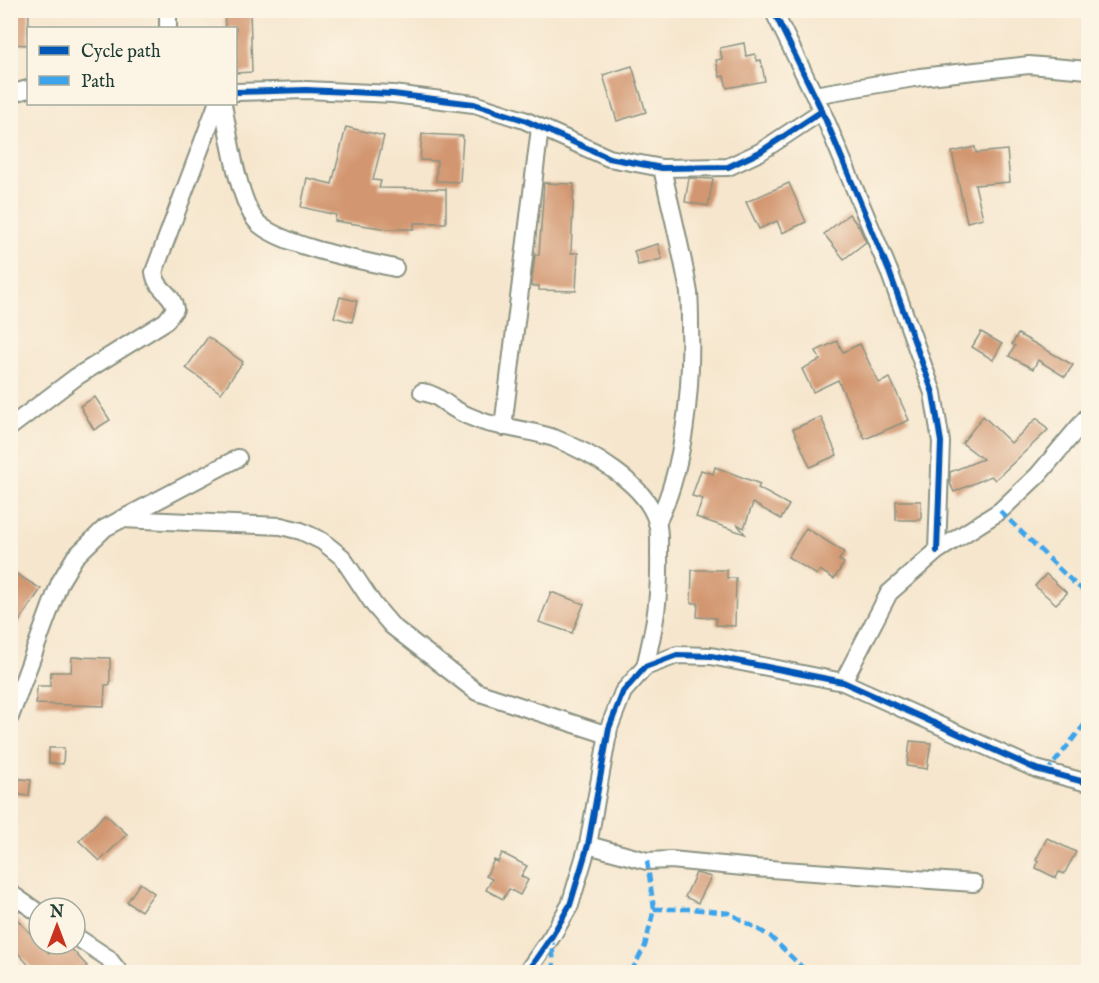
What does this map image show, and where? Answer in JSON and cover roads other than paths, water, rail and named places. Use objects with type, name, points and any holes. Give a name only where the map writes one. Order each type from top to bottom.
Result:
[{"type":"street","points":[[168,10],[168,27]]},
{"type":"street","points":[[773,10],[822,111],[889,271],[933,393],[941,442],[937,551]]},
{"type":"street","points":[[814,95],[920,77],[1029,65],[1089,70]]},
{"type":"street","points":[[10,93],[27,89]]},
{"type":"street","points":[[237,92],[306,90],[393,94],[474,104],[500,111],[609,158],[662,168],[728,167],[760,152],[822,111]]},
{"type":"street","points":[[10,427],[76,377],[166,321],[175,309],[170,297],[156,284],[154,272],[217,105]]},
{"type":"street","points":[[223,105],[241,185],[253,217],[260,225],[289,241],[395,268]]},
{"type":"street","points":[[503,427],[540,128]]},
{"type":"street","points":[[657,522],[666,504],[680,455],[689,382],[690,345],[689,295],[662,168]]},
{"type":"street","points":[[422,392],[432,393],[454,409],[476,419],[554,439],[584,453],[637,489],[657,522],[660,585],[657,618],[645,667],[623,692],[608,735],[588,845],[570,905],[527,972]]},
{"type":"street","points":[[843,682],[889,593],[937,551],[1000,511],[1038,475],[1089,416]]},
{"type":"street","points":[[10,717],[60,582],[75,557],[105,528],[238,458]]},
{"type":"street","points":[[121,519],[281,526],[301,531],[322,541],[342,557],[374,605],[392,626],[477,692],[608,735]]},
{"type":"street","points":[[645,667],[678,655],[711,656],[843,682],[1036,769],[1089,783]]},
{"type":"street","points":[[588,845],[647,861],[671,860],[974,883]]},
{"type":"street","points":[[10,893],[27,905]]},
{"type":"street","points":[[87,944],[108,958],[118,972]]}]
